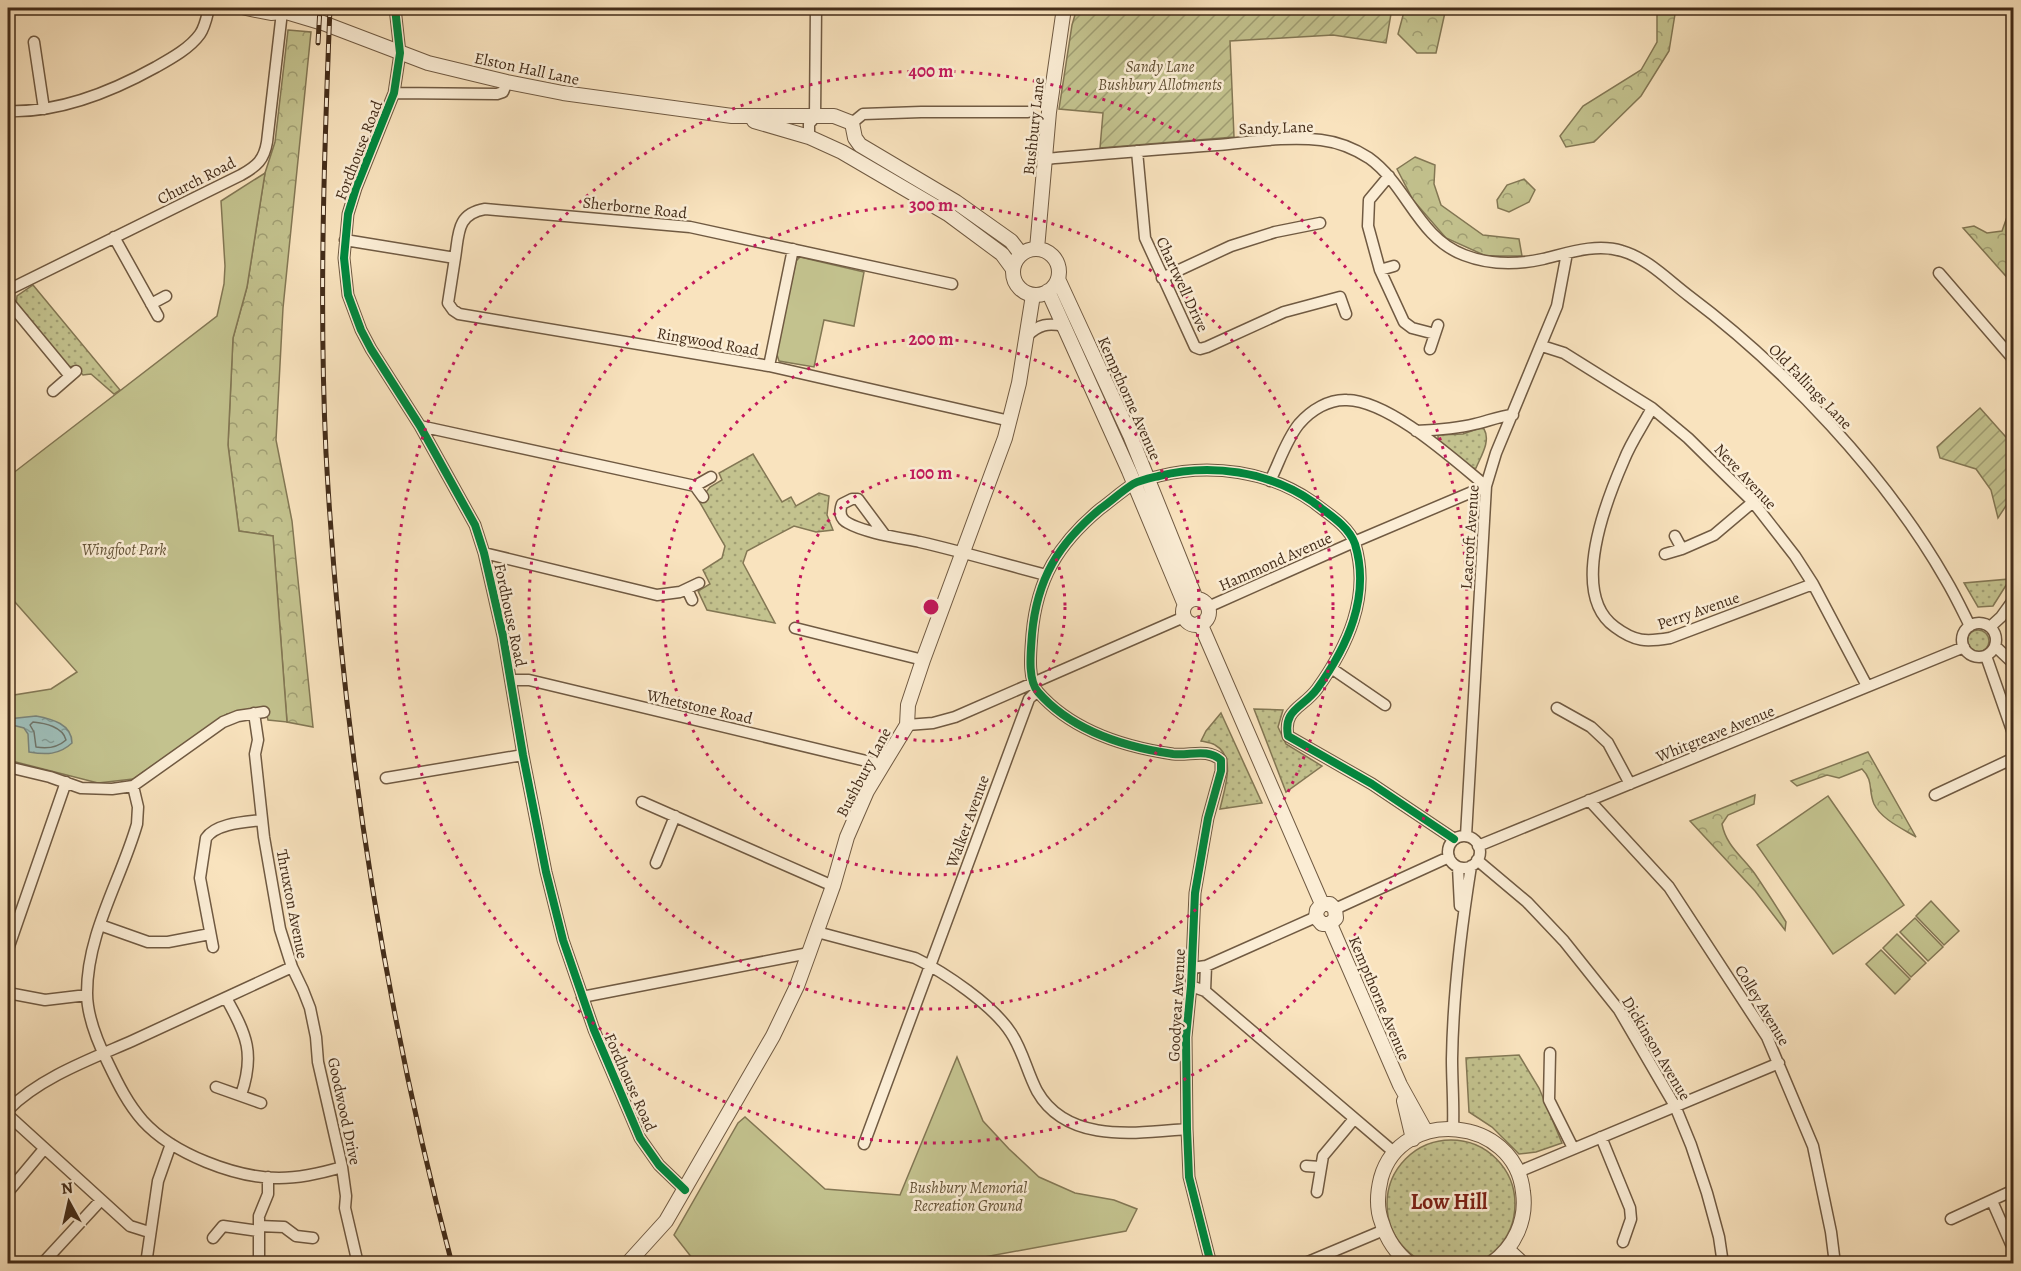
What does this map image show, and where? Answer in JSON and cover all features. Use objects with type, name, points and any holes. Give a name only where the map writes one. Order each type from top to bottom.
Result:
[{"type":"street","points":[[8,111],[44,109],[78,102],[134,79],[189,46],[202,32],[209,8]]},
{"type":"street","name":"Elston Hall Lane","points":[[246,8],[271,13],[278,10],[322,23],[428,63],[563,93],[732,116],[841,117],[852,123]]},
{"type":"street","name":"Fordhouse Road","points":[[395,8],[400,53],[394,93],[348,214],[345,240],[348,295],[361,330],[420,426],[475,525],[484,553],[511,680],[523,755],[557,917],[582,998],[640,1138],[659,1165],[685,1190]]},
{"type":"street","points":[[809,137],[808,124],[815,117],[816,8]]},
{"type":"street","name":"Bushbury Lane","points":[[1036,249],[1049,112],[1064,8]]},
{"type":"street","name":"Church Road","points":[[8,290],[241,175],[263,159],[267,141],[278,10]]},
{"type":"street","points":[[34,42],[44,109]]},
{"type":"street","points":[[394,93],[497,94],[503,92],[507,82]]},
{"type":"street","points":[[1021,254],[1011,241],[956,202],[869,152],[855,138],[852,123],[863,114],[1028,112]]},
{"type":"street","name":"Elston Hall Lane","points":[[732,116],[809,137],[842,152],[948,214],[1002,254],[1013,269]]},
{"type":"street","points":[[842,152],[855,138]]},
{"type":"street","name":"Sandy Lane","points":[[1046,159],[1281,139],[1330,142],[1354,150],[1371,160],[1389,176],[1429,231],[1449,248],[1462,255],[1501,264],[1568,253]]},
{"type":"street","name":"Chartwell Drive","points":[[1137,152],[1144,238],[1193,344],[1200,349],[1284,312],[1340,297],[1346,314]]},
{"type":"street","points":[[1389,176],[1369,200],[1368,226],[1380,270],[1404,322],[1412,328],[1437,329],[1430,349]]},
{"type":"street","name":"Sherborne Road","points":[[455,258],[464,218],[469,213],[485,209],[690,227],[952,284]]},
{"type":"street","points":[[1162,279],[1231,246],[1275,232],[1320,223]]},
{"type":"street","points":[[114,237],[158,316]]},
{"type":"street","points":[[345,240],[455,258]]},
{"type":"street","name":"Old Fallings Lane","points":[[1568,253],[1602,248],[1632,255],[1699,303],[1747,343],[1818,412],[1884,489],[1917,534],[1946,580],[1970,626]]},
{"type":"street","points":[[768,366],[793,249]]},
{"type":"street","points":[[1036,249],[1047,252],[1055,259],[1059,271],[1058,279],[1048,291],[1033,295],[1017,285],[1013,269],[1021,254],[1036,249]]},
{"type":"street","name":"Leacroft Avenue","points":[[1466,836],[1486,486],[1496,453],[1557,306],[1568,253]]},
{"type":"street","name":"Ringwood Road","points":[[455,258],[448,303],[459,314],[768,366],[1010,421]]},
{"type":"street","points":[[1380,270],[1394,266]]},
{"type":"street","points":[[1939,273],[2013,360]]},
{"type":"street","name":"Kempthorne Avenue","points":[[1058,279],[1096,359],[1188,607]]},
{"type":"street","name":"Kempthorne Avenue","points":[[1048,291],[1141,481]]},
{"type":"street","name":"Bushbury Lane","points":[[627,1263],[666,1221],[773,1036],[797,986],[833,886],[847,837],[867,791],[907,725],[908,705],[923,660],[1010,421],[1019,383],[1033,295]]},
{"type":"street","points":[[151,304],[166,296]]},
{"type":"street","points":[[8,301],[73,373],[53,391]]},
{"type":"street","points":[[1027,336],[1042,325],[1050,323],[1064,326]]},
{"type":"street","name":"Neve Avenue","points":[[1542,346],[1564,353],[1652,408],[1688,438],[1753,502],[1795,556],[1813,584],[1867,686]]},
{"type":"street","points":[[1270,481],[1299,424],[1311,413],[1333,401],[1346,400],[1374,406],[1416,431],[1486,486]]},
{"type":"street","name":"Perry Avenue","points":[[1652,408],[1624,458],[1608,502],[1596,547],[1592,574],[1594,593],[1601,613],[1609,623],[1626,635],[1645,642],[1670,639],[1813,584]]},
{"type":"street","points":[[1416,431],[1450,429],[1477,424],[1504,415],[1513,415]]},
{"type":"street","points":[[420,426],[695,486],[703,497]]},
{"type":"street","points":[[1035,687],[1031,652],[1034,615],[1046,575],[1063,545],[1077,530],[1141,481],[1196,470],[1234,472],[1270,481],[1305,497],[1345,528],[1354,542],[1359,581],[1352,630],[1344,648],[1315,692],[1290,714],[1286,722],[1288,736],[1372,784],[1454,839]]},
{"type":"street","points":[[695,486],[711,477]]},
{"type":"street","name":"Hammond Avenue","points":[[1208,607],[1486,486]]},
{"type":"street","points":[[1665,554],[1714,536],[1753,502]]},
{"type":"street","points":[[884,534],[1046,575]]},
{"type":"street","points":[[1675,536],[1682,549]]},
{"type":"street","points":[[484,553],[657,595],[680,592],[699,583]]},
{"type":"street","points":[[687,589],[693,600]]},
{"type":"street","points":[[1990,627],[2001,617],[2013,599]]},
{"type":"street","points":[[907,725],[926,724],[955,717],[1035,687],[1188,607],[1202,601],[1208,607],[1206,618],[1200,623],[1191,623],[1188,607]]},
{"type":"street","points":[[1200,623],[1328,906],[1336,918],[1330,924],[1322,924],[1316,917],[1317,910],[1328,906],[1449,857]]},
{"type":"street","points":[[1980,623],[1990,627],[1996,636],[1995,646],[1986,656],[1975,657],[1964,647],[1962,635],[1970,626],[1980,623]]},
{"type":"street","points":[[795,628],[923,660]]},
{"type":"street","points":[[1995,646],[2013,664]]},
{"type":"street","name":"Whitgreave Avenue","points":[[1478,846],[1964,647]]},
{"type":"street","points":[[1986,656],[2009,708],[2013,736]]},
{"type":"street","points":[[1331,668],[1385,705]]},
{"type":"street","name":"Whetstone Road","points":[[511,680],[528,680],[883,765]]},
{"type":"street","name":"Goodyear Avenue","points":[[1035,687],[1068,718],[1114,741],[1138,748],[1177,754],[1210,753],[1221,760],[1221,771],[1208,818],[1195,893],[1191,986],[1186,1037],[1186,1129],[1189,1177],[1211,1263]]},
{"type":"street","name":"Walker Avenue","points":[[864,1143],[1035,687]]},
{"type":"street","points":[[1557,708],[1591,727],[1608,743],[1630,784]]},
{"type":"street","name":"Thruxton Avenue","points":[[8,1110],[32,1088],[292,968],[280,929],[262,820],[255,754],[259,713],[238,716],[223,722],[133,786]]},
{"type":"street","points":[[386,778],[523,755]]},
{"type":"street","points":[[1935,795],[2013,758]]},
{"type":"street","points":[[8,767],[22,769],[81,788],[133,786],[138,807],[137,824],[94,941],[87,995],[89,1013],[104,1053],[130,1104],[144,1122],[171,1144],[229,1170],[268,1177],[294,1178],[342,1167]]},
{"type":"street","points":[[9,942],[66,782]]},
{"type":"street","name":"Colley Avenue","points":[[1589,800],[1669,886],[1767,1037],[1813,1146],[1832,1232],[1835,1263]]},
{"type":"street","points":[[642,802],[833,886]]},
{"type":"street","points":[[656,863],[675,816]]},
{"type":"street","points":[[213,947],[200,878],[206,838],[209,833],[217,829],[262,820]]},
{"type":"street","points":[[1453,1128],[1452,1058],[1462,924],[1474,863],[1479,853],[1478,846],[1466,836],[1454,839],[1449,846],[1449,857],[1458,867],[1462,924]]},
{"type":"street","points":[[1458,867],[1474,863]]},
{"type":"street","name":"Dickinson Avenue","points":[[1474,863],[1527,902],[1564,942],[1619,1010],[1675,1106],[1707,1193],[1719,1237],[1723,1263]]},
{"type":"street","points":[[1192,968],[1206,966],[1316,917]]},
{"type":"street","name":"Kempthorne Avenue","points":[[1330,924],[1400,1085],[1426,1132]]},
{"type":"street","points":[[100,925],[148,942],[168,942],[210,933]]},
{"type":"street","points":[[817,932],[915,958],[929,965],[976,998],[1003,1021],[1022,1052],[1037,1091],[1054,1110],[1071,1122],[1106,1133],[1186,1129]]},
{"type":"street","points":[[582,998],[809,953]]},
{"type":"street","points":[[1205,991],[1206,966]]},
{"type":"street","name":"Goodwood Drive","points":[[292,968],[310,1008],[318,1062],[342,1167],[345,1209],[358,1263]]},
{"type":"street","points":[[1191,986],[1197,986],[1205,991],[1395,1154]]},
{"type":"street","points":[[8,993],[45,1000],[87,995]]},
{"type":"street","points":[[226,998],[246,1042],[248,1073],[241,1095]]},
{"type":"street","points":[[1550,1053],[1549,1100],[1573,1148]]},
{"type":"street","points":[[1518,1172],[1779,1063]]},
{"type":"street","name":"Kempthorne Avenue","points":[[1400,1085],[1413,1139]]},
{"type":"street","points":[[216,1087],[261,1103]]},
{"type":"street","points":[[8,1115],[130,1226],[149,1232]]},
{"type":"street","points":[[1317,1192],[1320,1167],[1326,1151],[1354,1119]]},
{"type":"street","points":[[1410,1263],[1395,1250],[1379,1216],[1378,1194],[1382,1174],[1395,1154],[1413,1139],[1426,1132],[1453,1128],[1489,1139],[1507,1154],[1518,1172],[1523,1193],[1524,1216],[1507,1249],[1491,1263]]},
{"type":"street","points":[[1601,1137],[1630,1208],[1631,1219],[1623,1242]]},
{"type":"street","points":[[146,1263],[158,1181],[171,1144]]},
{"type":"street","points":[[8,1192],[44,1149]]},
{"type":"street","points":[[1306,1166],[1320,1167]]},
{"type":"street","points":[[259,1263],[259,1216],[268,1194],[268,1177]]},
{"type":"street","points":[[1951,1219],[2013,1190]]},
{"type":"street","points":[[42,1263],[101,1200]]},
{"type":"street","points":[[1992,1201],[2013,1251]]},
{"type":"street","points":[[213,1238],[221,1221],[259,1229],[284,1227],[296,1236],[313,1238]]},
{"type":"street","points":[[1303,1263],[1384,1230]]},
{"type":"street","points":[[1507,1249],[1523,1263]]},
{"type":"green space","name":"Sandy Lane Bushbury Allotments","points":[[1077,8],[1392,8],[1386,43],[1333,35],[1230,41],[1234,137],[1100,148],[1103,113],[1059,109],[1072,25]]},
{"type":"green space","points":[[1405,8],[1446,8],[1436,53],[1417,53],[1398,34]]},
{"type":"green space","points":[[1657,8],[1676,8],[1669,51],[1641,96],[1594,142],[1566,147],[1560,136],[1583,106],[1641,70],[1657,42]]},
{"type":"green space","points":[[288,30],[311,32],[283,308],[276,440],[292,521],[313,727],[287,722],[273,536],[239,531],[228,445],[233,338],[247,287],[265,173],[275,142]]},
{"type":"green space","points":[[1415,157],[1435,165],[1434,184],[1441,205],[1483,235],[1519,239],[1522,256],[1486,256],[1446,238],[1413,200],[1397,169]]},
{"type":"green space","name":"Wingfoot Park","points":[[265,173],[247,287],[233,338],[228,445],[239,531],[273,536],[287,722],[268,720],[265,708],[227,714],[133,779],[98,783],[8,760],[8,696],[51,689],[77,672],[14,601],[8,605],[8,477],[217,316],[224,284],[225,266],[221,201]]},
{"type":"green space","points":[[1524,179],[1535,190],[1529,202],[1509,212],[1498,208],[1497,200],[1507,185]]},
{"type":"green space","points":[[2013,200],[2014,278],[2012,283],[1963,228],[1974,226],[1987,233],[2002,231]]},
{"type":"green space","points":[[800,257],[864,272],[854,326],[824,320],[814,367],[779,361],[776,352],[796,261]]},
{"type":"green space","points":[[33,285],[120,390],[114,394],[91,374],[83,375],[75,366],[68,367],[16,306],[17,296]]},
{"type":"green space","points":[[1980,408],[2013,445],[2013,495],[1998,518],[1991,490],[1976,469],[1940,458],[1937,447]]},
{"type":"green space","points":[[1480,428],[1484,429],[1486,438],[1476,468],[1471,469],[1438,441],[1438,435],[1463,434]]},
{"type":"green space","points":[[753,454],[782,502],[791,497],[796,506],[819,493],[829,496],[827,515],[833,530],[816,532],[794,526],[747,551],[743,563],[775,623],[707,610],[698,591],[710,584],[703,570],[722,558],[725,546],[699,501],[710,487],[722,480],[719,473]]},
{"type":"green space","points":[[2010,579],[1993,606],[1978,607],[1964,583]]},
{"type":"green space","points":[[1978,630],[1986,633],[1989,641],[1986,649],[1978,652],[1970,649],[1967,641],[1970,633]]},
{"type":"green space","points":[[1254,709],[1283,710],[1278,727],[1286,744],[1322,766],[1286,792]]},
{"type":"green space","points":[[1221,713],[1262,803],[1220,809],[1226,784],[1226,757],[1215,745],[1201,741]]},
{"type":"green space","points":[[1868,752],[1916,837],[1893,823],[1877,809],[1872,799],[1868,778],[1862,769],[1839,778],[1827,775],[1797,786],[1791,781]]},
{"type":"green space","points":[[1755,795],[1754,804],[1728,815],[1722,824],[1727,839],[1755,874],[1786,922],[1785,930],[1755,891],[1690,821]]},
{"type":"green space","points":[[1828,796],[1904,905],[1833,954],[1757,845]]},
{"type":"green space","points":[[1931,901],[1959,931],[1944,945],[1916,916]]},
{"type":"green space","points":[[1915,918],[1943,947],[1928,961],[1900,932]]},
{"type":"green space","points":[[1897,934],[1926,963],[1911,977],[1883,948]]},
{"type":"green space","points":[[1881,950],[1910,979],[1895,994],[1866,964]]},
{"type":"green space","points":[[1519,1055],[1539,1088],[1562,1143],[1536,1152],[1519,1154],[1492,1127],[1469,1112],[1466,1058]]},
{"type":"green space","name":"Bushbury Memorial Recreation Ground","points":[[957,1057],[983,1121],[1009,1149],[1039,1177],[1075,1193],[1114,1200],[1137,1209],[1126,1231],[952,1263],[696,1263],[674,1235],[738,1123],[745,1117],[825,1189],[900,1195]]},
{"type":"green space","points":[[1451,1140],[1475,1145],[1496,1159],[1510,1180],[1515,1204],[1510,1228],[1496,1249],[1475,1263],[1451,1268],[1427,1263],[1406,1249],[1392,1228],[1387,1204],[1392,1180],[1406,1159],[1427,1145]]},
{"type":"water","points":[[36,716],[65,727],[69,731],[72,743],[52,753],[29,752],[28,734],[24,728],[8,724],[8,719]]},
{"type":"railway","points":[[318,43],[320,8]]},
{"type":"railway","points":[[330,8],[324,175],[324,397],[333,555],[342,658],[368,862],[385,963],[427,1164],[452,1264]]},
{"type":"cycle path","points":[[395,8],[400,53],[394,93],[348,214],[344,258],[348,295],[371,349],[420,426],[475,525],[484,553],[503,636],[546,872],[563,940],[594,1030],[640,1138],[659,1165],[685,1190]]},
{"type":"cycle path","points":[[1211,1264],[1189,1177],[1186,1037],[1191,986],[1195,893],[1208,818],[1221,771],[1221,760],[1210,754],[1173,754],[1118,742],[1083,727],[1052,706],[1038,692],[1032,680],[1030,664],[1035,614],[1045,580],[1061,549],[1085,522],[1133,484],[1178,472],[1198,470],[1239,472],[1278,483],[1313,502],[1337,520],[1352,537],[1359,564],[1358,602],[1346,639],[1328,673],[1312,695],[1291,714],[1287,727],[1288,736],[1372,784],[1454,839]]},
{"type":"district","name":"Low Hill","points":[[1449,1201]]}]
